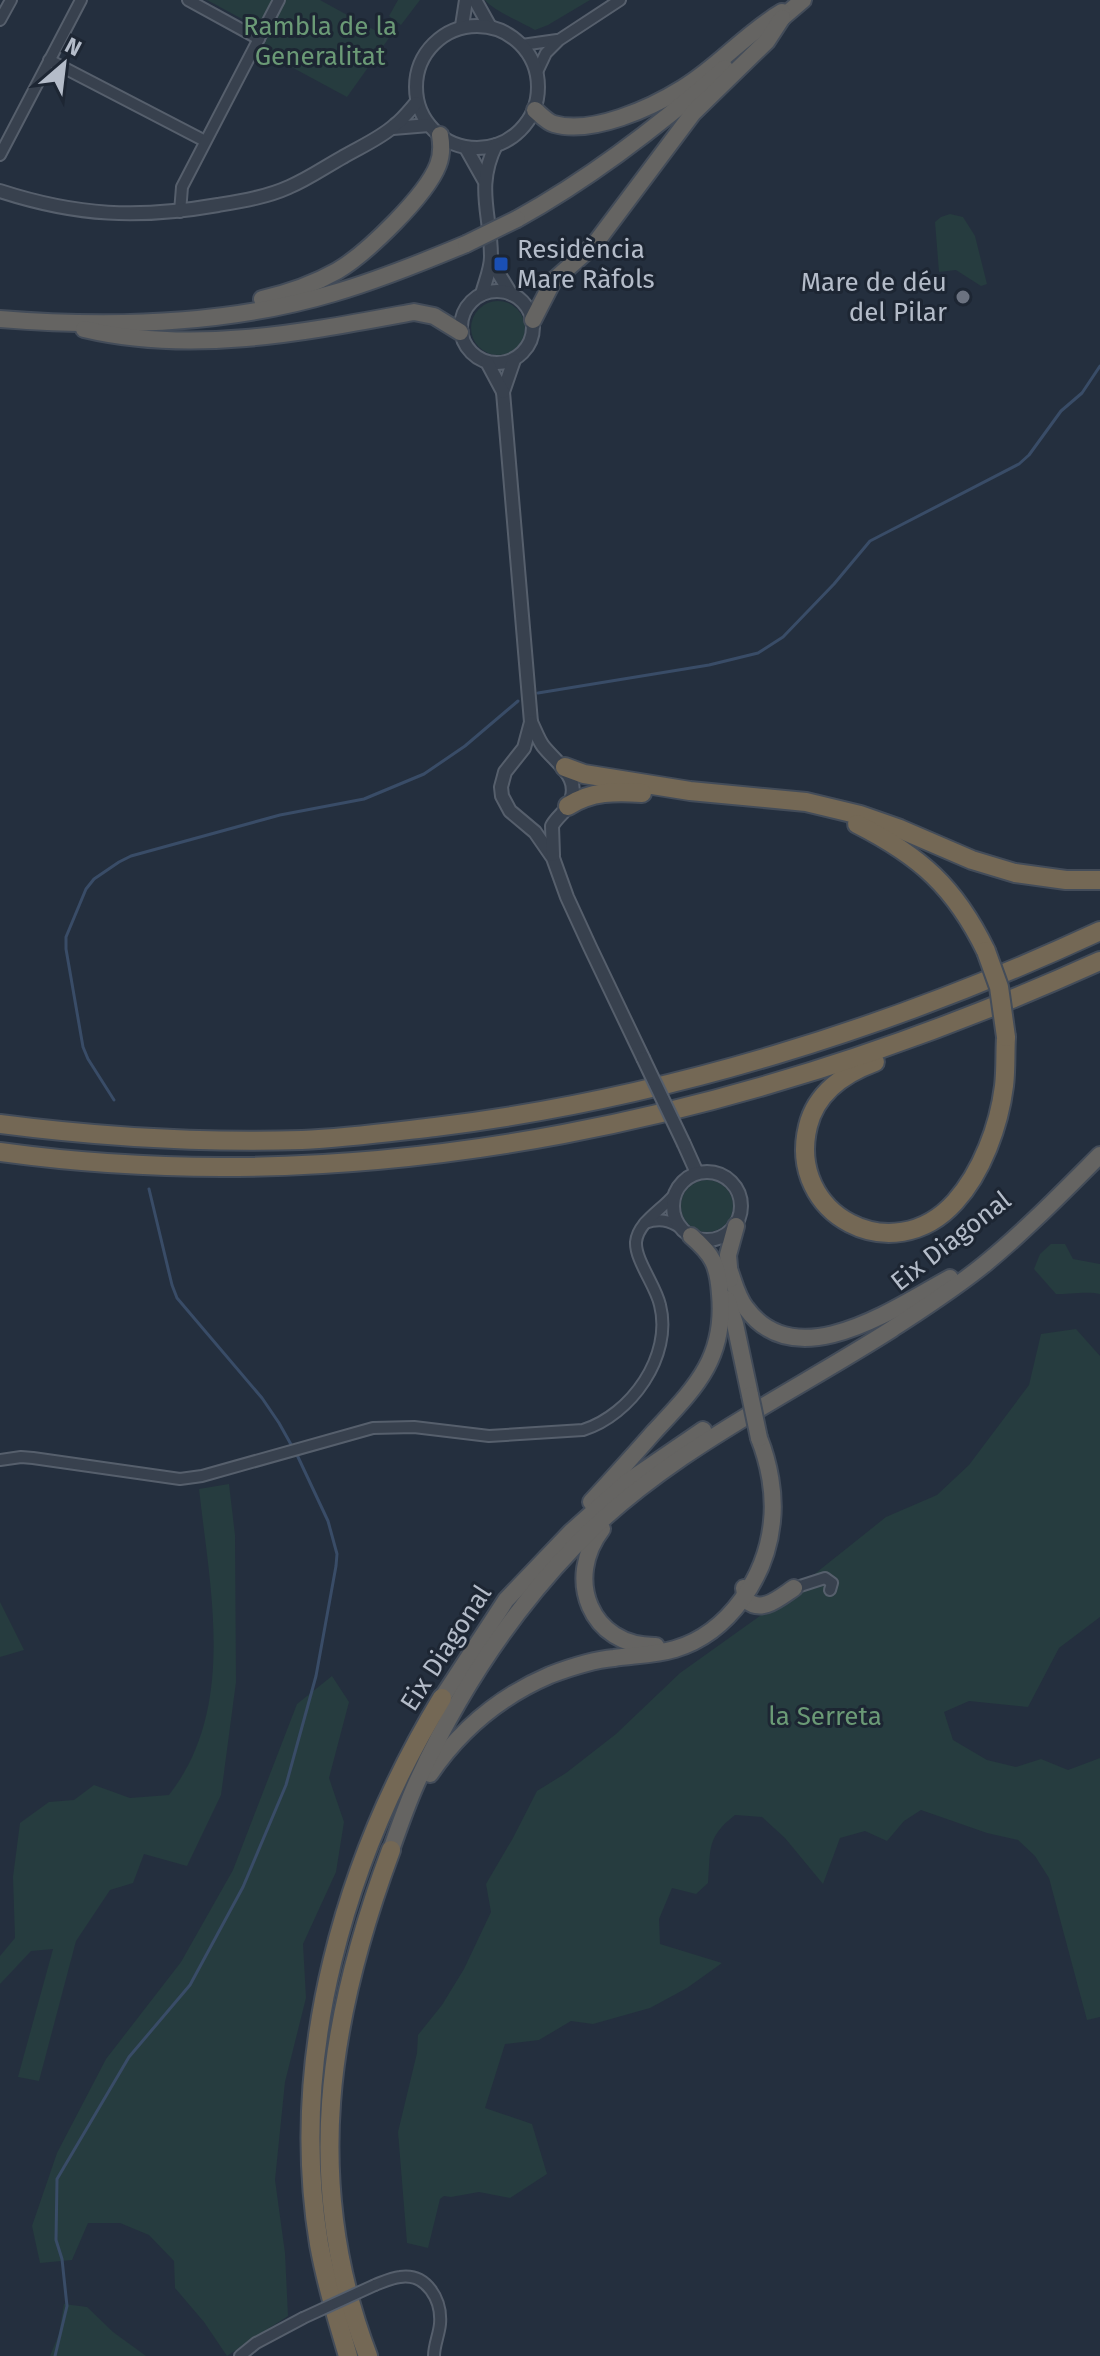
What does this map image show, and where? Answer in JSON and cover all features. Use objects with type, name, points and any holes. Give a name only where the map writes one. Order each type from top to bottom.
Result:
[{"type":"highway","points":[[0,319],[63,324],[179,321],[277,307],[332,294],[397,273],[466,244],[563,193],[626,150],[802,1]]},
{"type":"highway","points":[[535,110],[549,122],[563,126],[583,127],[615,120],[684,88],[777,14],[802,1]]},
{"type":"highway","points":[[533,320],[553,281],[594,245],[693,113],[767,41],[782,18]]},
{"type":"highway","points":[[63,324],[101,317],[211,311],[280,295],[339,270],[393,225],[431,179],[441,156],[435,130]]},
{"type":"highway","points":[[63,324],[109,335],[157,340],[247,339],[414,312],[434,316],[460,332]]},
{"type":"highway","points":[[560,763],[584,774],[690,791],[806,802],[873,820],[1001,869],[1035,877],[1100,880]]},
{"type":"highway","points":[[562,812],[580,798],[625,792],[813,811],[857,824],[889,840],[931,872],[968,917],[986,951],[999,987],[1006,1037],[1004,1086],[987,1149],[967,1187],[943,1214],[914,1231],[883,1234],[863,1229],[848,1222],[825,1203],[810,1178],[804,1149],[809,1120],[818,1102],[836,1083],[861,1067],[988,1020],[1100,971]]},
{"type":"highway","points":[[0,1124],[123,1136],[302,1140],[397,1132],[543,1111],[696,1076],[837,1034],[977,984],[1100,931]]},
{"type":"highway","points":[[0,1152],[124,1164],[273,1167],[372,1161],[519,1143],[686,1107],[824,1068],[991,1007],[1100,961]]},
{"type":"highway","name":"Eix Diagonal","points":[[348,2356],[327,2280],[315,2208],[311,2137],[320,2030],[336,1948],[364,1858],[407,1759],[442,1698],[506,1600],[591,1514],[646,1469],[716,1423],[876,1331],[950,1278],[1012,1229],[1100,1143]]},
{"type":"highway","name":"Eix Diagonal","points":[[368,2356],[345,2281],[331,2198],[329,2126],[336,2054],[351,1973],[376,1890],[416,1784],[444,1730],[523,1606],[573,1548],[621,1504],[696,1448],[889,1331],[945,1293],[1010,1243],[1100,1155]]},
{"type":"highway","points":[[506,1600],[698,1382],[712,1358],[720,1333],[724,1272],[736,1226]]},
{"type":"highway","points":[[686,1232],[707,1250],[755,1318],[775,1332],[799,1338],[818,1338],[855,1327],[950,1278]]},
{"type":"highway","points":[[710,1632],[729,1615],[744,1595],[767,1522],[770,1481],[724,1272]]},
{"type":"highway","points":[[652,1480],[599,1533],[584,1565],[584,1583],[592,1609],[610,1632],[628,1642],[650,1647],[667,1645],[684,1640],[708,1623],[739,1586],[767,1522]]},
{"type":"highway","points":[[767,1522],[771,1551],[764,1578],[776,1590],[794,1588]]},
{"type":"highway","points":[[391,1850],[432,1771],[465,1732],[496,1705],[530,1684],[568,1668],[684,1646],[794,1588]]},
{"type":"highway","points":[[744,1595],[752,1605],[765,1606]]},
{"type":"street","points":[[0,20],[11,0]]},
{"type":"street","points":[[0,155],[81,0]]},
{"type":"street","points":[[188,0],[259,39]]},
{"type":"street","points":[[180,212],[182,187],[279,0]]},
{"type":"street","points":[[462,26],[466,0]]},
{"type":"street","points":[[475,0],[490,27]]},
{"type":"street","points":[[537,72],[546,53],[559,40],[620,0]]},
{"type":"street","points":[[0,191],[81,212],[144,214],[180,212],[248,200],[288,188],[393,128],[416,103],[419,67],[431,47],[462,26],[490,27],[507,33],[531,57],[539,85],[535,110],[523,129],[505,142],[466,148]]},
{"type":"street","points":[[522,45],[559,40]]},
{"type":"street","points":[[49,60],[205,141]]},
{"type":"street","points":[[416,103],[435,130],[466,148],[484,180]]},
{"type":"street","points":[[393,128],[435,130]]},
{"type":"street","points":[[482,294],[491,261],[484,180],[496,145]]},
{"type":"street","points":[[491,261],[511,294]]},
{"type":"street","points":[[503,392],[514,360],[527,348],[534,330],[533,320],[525,303],[511,294],[500,291],[482,294],[466,308],[460,332],[470,352],[487,362],[514,360]]},
{"type":"street","points":[[487,362],[503,392],[531,722],[528,739],[502,779],[502,796],[510,811],[535,832],[553,858],[584,934],[697,1173]]},
{"type":"street","points":[[531,722],[543,745],[570,777],[572,788],[551,831],[553,858]]},
{"type":"street","points":[[516,759],[542,753],[560,763]]},
{"type":"street","points":[[524,821],[543,822],[562,812]]},
{"type":"street","points":[[0,1460],[33,1458],[180,1479],[373,1428],[395,1426],[489,1436],[583,1430],[605,1421],[624,1406],[641,1384],[661,1347],[661,1306],[636,1247],[644,1224],[665,1206],[685,1179],[697,1173],[711,1171],[720,1174],[735,1185],[741,1202],[736,1226],[721,1237],[710,1240],[663,1220],[644,1224]]},
{"type":"street","points":[[674,1195],[673,1213],[686,1232]]},
{"type":"street","points":[[794,1588],[825,1578],[832,1583],[830,1590]]},
{"type":"street","points":[[240,2356],[303,2318],[375,2285],[405,2276],[422,2281],[433,2292],[439,2306],[434,2356]]},
{"type":"green space","name":"Rambla de la Generalitat","points":[[207,0],[274,0],[259,28]]},
{"type":"green space","name":"Rambla de la Generalitat","points":[[282,0],[320,0],[389,38],[347,97],[258,49]]},
{"type":"green space","points":[[398,0],[420,0],[401,25],[389,16]]},
{"type":"green space","points":[[485,0],[590,0],[535,30]]},
{"type":"green space","points":[[950,214],[963,217],[975,236],[987,284],[981,286],[956,270],[939,272],[935,222]]},
{"type":"green space","points":[[498,301],[517,309],[525,328],[517,347],[498,355],[479,347],[471,328],[479,309]]},
{"type":"green space","points":[[707,1180],[726,1187],[733,1206],[726,1225],[707,1232],[688,1225],[681,1206],[688,1187]]},
{"type":"green space","points":[[1051,1244],[1065,1244],[1073,1259],[1100,1264],[1100,1294],[1056,1294],[1034,1269],[1040,1254]]},
{"type":"green space","name":"la Serreta","points":[[1076,1329],[1100,1356],[1100,1617],[1059,1648],[1028,1707],[969,1701],[944,1712],[953,1740],[987,1760],[1016,1767],[1041,1759],[1068,1770],[1100,1758],[1100,2017],[1087,2020],[1049,1878],[1035,1856],[1018,1840],[987,1833],[921,1810],[904,1821],[887,1841],[865,1831],[840,1838],[823,1884],[785,1838],[762,1817],[735,1815],[719,1830],[712,1844],[708,1883],[696,1894],[672,1888],[659,1919],[660,1944],[722,1963],[687,1988],[650,2008],[593,2024],[571,2021],[539,2040],[505,2044],[485,2108],[532,2124],[547,2174],[510,2198],[479,2192],[444,2196],[440,2199],[428,2248],[407,2243],[398,2132],[417,2053],[418,2035],[442,2005],[464,1969],[491,1912],[486,1884],[537,1791],[616,1734],[680,1673],[782,1600],[886,1517],[937,1495],[969,1465],[1029,1385],[1041,1334]]},
{"type":"green space","points":[[229,1484],[235,1535],[236,1682],[221,1795],[187,1866],[144,1854],[133,1883],[110,1890],[76,1941],[39,2081],[18,2077],[53,1949],[31,1951],[0,1984],[0,1956],[15,1938],[13,1877],[20,1823],[49,1802],[74,1800],[94,1785],[130,1798],[169,1795],[190,1761],[204,1725],[214,1647],[209,1567],[199,1489]]},
{"type":"green space","points":[[0,1602],[24,1650],[0,1657]]},
{"type":"green space","points":[[332,1676],[349,1702],[329,1778],[344,1822],[336,1872],[303,1944],[306,1998],[285,2082],[275,2180],[285,2253],[288,2316],[227,2356],[175,2288],[174,2261],[149,2235],[120,2223],[88,2223],[72,2260],[40,2263],[32,2226],[57,2153],[106,2059],[181,1962],[233,1870],[297,1704]]},
{"type":"green space","points":[[64,2304],[87,2307],[113,2332],[146,2356],[50,2356],[59,2334]]},
{"type":"waterway","points":[[538,693],[709,665],[758,653],[783,637],[870,541],[1019,464],[1061,411],[1082,393],[1100,366]]},
{"type":"waterway","points":[[114,1100],[83,1047],[66,949],[66,937],[86,889],[94,879],[131,856],[280,815],[364,799],[424,774],[465,746],[518,701]]},
{"type":"waterway","points":[[55,2356],[67,2306],[62,2259],[56,2240],[57,2179],[129,2057],[190,1985],[243,1887],[286,1785],[316,1676],[337,1554],[328,1521],[279,1423],[262,1398],[177,1298],[149,1189]]},
{"type":"place","name":"Residència Mare Ràfols","points":[[501,264]]},
{"type":"place","name":"Mare de déu del Pilar","points":[[963,297]]}]
